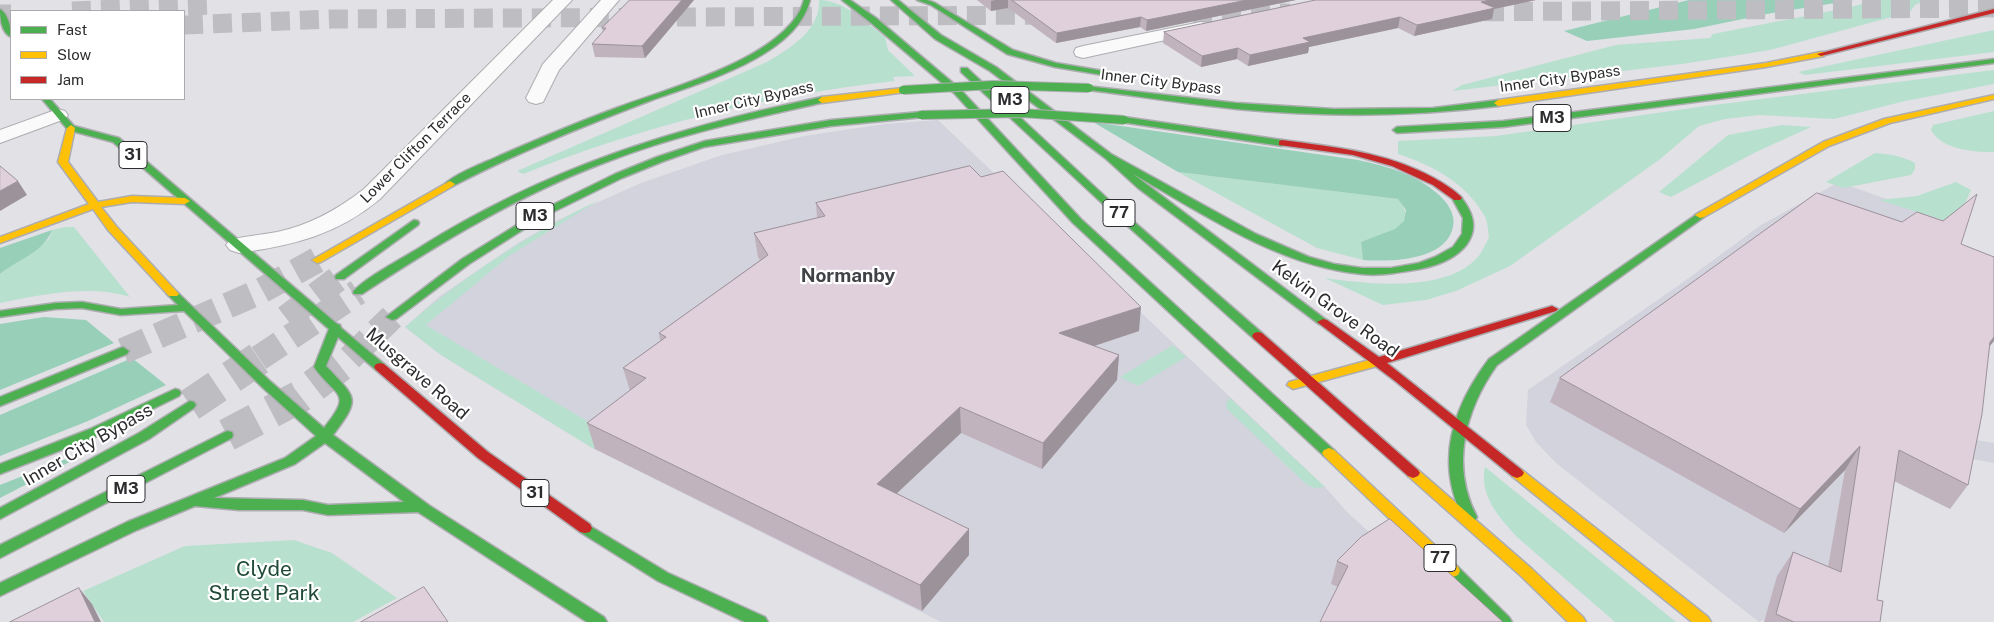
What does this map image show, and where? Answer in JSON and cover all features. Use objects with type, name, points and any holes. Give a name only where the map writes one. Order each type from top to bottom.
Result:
[{"type":"main road","points":[[317,260],[496,160],[594,119],[715,74],[777,41],[802,14],[807,0]]},
{"type":"main road","name":"77","points":[[845,0],[873,20],[957,91],[1077,221],[1418,536],[1504,622]]},
{"type":"main road","name":"Kelvin Grove Road","points":[[894,0],[938,37],[993,69],[1108,156],[1188,222],[1460,425],[1626,562],[1703,622]]},
{"type":"main road","points":[[920,0],[933,4],[982,36],[1022,56],[1055,65],[1133,77]]},
{"type":"main road","points":[[0,11],[10,33]]},
{"type":"main road","name":"Inner City Bypass","points":[[358,292],[451,230],[542,183],[628,149],[711,123],[832,98],[903,90],[992,85],[1089,88],[1237,106],[1324,111],[1399,112],[1479,106],[1766,65],[1824,54],[1994,11]]},
{"type":"main road","points":[[1824,54],[1849,33]]},
{"type":"main road","name":"Kelvin Grove Road","points":[[938,37],[963,69],[1107,203],[1527,573],[1578,622]]},
{"type":"main road","name":"M3","points":[[1381,130],[1453,129],[1503,124],[1994,61]]},
{"type":"main road","points":[[512,167],[566,142],[700,87],[715,74]]},
{"type":"main road","points":[[1258,96],[1324,111]]},
{"type":"main road","points":[[1483,535],[1466,511],[1456,489],[1453,472],[1460,425],[1479,381],[1493,362],[1692,219],[1826,144],[1887,121],[1994,97]]},
{"type":"main road","name":"M3","points":[[954,102],[1053,101]]},
{"type":"main road","name":"Inner City Bypass","points":[[392,317],[426,288],[476,252],[538,214],[586,189],[696,146],[786,123],[875,108],[938,103]]},
{"type":"main road","points":[[595,150],[714,116],[754,113]]},
{"type":"main road","points":[[696,146],[831,123],[921,115],[1022,113],[1124,120],[1360,154],[1401,165],[1436,181],[1461,203],[1467,214],[1470,227],[1467,238],[1460,248],[1448,257],[1411,269],[1364,270],[1319,264],[1277,250],[1257,240],[1108,156]]},
{"type":"main road","name":"Musgrave Road","points":[[58,114],[116,140],[185,201],[336,326],[483,455],[543,499],[604,541],[664,578],[760,622]]},
{"type":"main road","points":[[58,114],[63,162],[112,228],[186,308],[243,363],[324,436],[378,477],[599,622]]},
{"type":"main road","points":[[0,240],[96,206],[132,199],[185,201]]},
{"type":"main road","points":[[340,277],[385,243],[423,221]]},
{"type":"main road","points":[[1263,393],[1377,362],[1575,302]]},
{"type":"main road","points":[[0,314],[56,306],[82,305],[121,312],[186,308]]},
{"type":"main road","points":[[0,590],[123,530],[290,461],[324,436],[344,412],[347,403],[345,394],[320,367],[336,326]]},
{"type":"main road","points":[[0,402],[123,351]]},
{"type":"main road","points":[[0,469],[95,432],[175,393]]},
{"type":"main road","name":"Inner City Bypass","points":[[1,514],[144,436],[190,405]]},
{"type":"main road","name":"M3","points":[[0,552],[227,435]]},
{"type":"main road","points":[[193,501],[239,505],[303,505],[328,510],[421,507]]},
{"type":"street","name":"Lower Clifton Terrace","points":[[239,245],[311,232],[354,210],[563,0]]},
{"type":"street","points":[[536,98],[550,68],[610,0]]},
{"type":"street","points":[[1082,52],[1217,24]]},
{"type":"street","points":[[0,137],[58,114]]},
{"type":"shaded area","points":[[938,120],[1325,487],[1348,513],[1469,622],[941,622],[594,449],[441,355],[405,327],[440,296],[518,243],[558,220],[641,183],[722,155],[804,136],[885,124]]},
{"type":"shaded area","points":[[1839,182],[1956,224],[1954,245],[1994,285],[1994,341],[1974,365],[1965,438],[1994,443],[1994,463],[1961,457],[1883,475],[1823,597],[1759,622],[1556,463],[1536,442],[1526,425],[1528,390],[1682,283],[1761,225]]},
{"type":"green space","points":[[819,0],[828,1],[846,8],[870,25],[885,37],[888,50],[915,76],[893,77],[895,81],[847,87],[752,104],[659,127],[523,174],[517,171],[767,62],[794,45],[809,29],[815,21]]},
{"type":"green space","points":[[1689,0],[1854,0],[1772,13],[1694,29],[1587,41],[1564,31]]},
{"type":"green space","points":[[1875,0],[1925,0],[1915,5],[1910,12],[1770,50],[1682,64],[1452,91],[1462,85],[1616,45],[1710,38],[1713,34],[1851,7]]},
{"type":"green space","points":[[1994,30],[1994,52],[1805,75],[1798,72]]},
{"type":"green space","points":[[1994,70],[1994,84],[1905,101],[1834,119],[1759,115],[1725,119],[1699,126],[1659,160],[1510,266],[1456,291],[1426,300],[1383,305],[1325,278],[1383,284],[1426,281],[1446,277],[1463,269],[1477,258],[1489,238],[1485,217],[1468,194],[1435,170],[1398,154],[1398,141],[1496,136],[1706,106]]},
{"type":"green space","points":[[1994,111],[1994,152],[1968,150],[1950,146],[1936,137],[1931,130],[1933,125]]},
{"type":"green space","points":[[1093,122],[1358,160],[1379,165],[1410,176],[1438,194],[1450,209],[1454,222],[1453,227],[1448,238],[1440,247],[1429,253],[1401,259],[1363,260],[1361,242],[1395,229],[1404,221],[1406,210],[1398,199],[1178,172]]},
{"type":"green space","points":[[1782,125],[1811,127],[1756,152],[1671,197],[1659,192],[1728,135]]},
{"type":"green space","points":[[1875,153],[1891,155],[1915,163],[1915,169],[1911,175],[1843,188],[1826,182]]},
{"type":"green space","points":[[1178,172],[1398,199],[1404,209],[1405,217],[1402,224],[1396,229],[1361,242],[1363,260],[1317,248]]},
{"type":"green space","points":[[1956,182],[1971,190],[1956,224],[1879,200],[1917,196]]},
{"type":"green space","points":[[599,200],[509,256],[426,325],[612,436],[594,449],[441,355],[405,327],[451,290],[498,257],[547,227]]},
{"type":"green space","points":[[74,227],[130,297],[98,291],[81,291],[48,294],[0,303],[0,274],[49,239],[52,230]]},
{"type":"green space","points":[[52,230],[48,238],[37,250],[0,274],[0,248]]},
{"type":"green space","points":[[44,317],[86,320],[114,343],[0,390],[0,324]]},
{"type":"green space","points":[[1173,345],[1186,357],[1138,386],[1120,377]]},
{"type":"green space","points":[[132,358],[166,385],[88,421],[0,456],[0,415]]},
{"type":"green space","points":[[1230,398],[1325,487],[1314,488],[1307,485],[1227,409],[1226,403]]},
{"type":"green space","points":[[76,455],[77,458],[0,498],[0,485]]},
{"type":"green space","points":[[1485,467],[1676,622],[1615,622],[1517,537],[1497,514],[1485,487]]},
{"type":"green space","name":"Clyde Street Park","points":[[294,540],[332,553],[397,598],[353,622],[104,622],[83,591],[185,546]]},
{"type":"building","points":[[630,0],[682,0],[642,46],[592,44],[606,28],[602,28]]},
{"type":"building","points":[[1012,0],[1247,0],[1147,20],[1141,17],[1057,33]]},
{"type":"building","points":[[1316,0],[1490,0],[1481,2],[1495,8],[1417,25],[1400,17],[1303,38],[1310,42],[1250,55],[1238,48],[1202,56],[1164,32]]},
{"type":"building","points":[[0,166],[18,181],[0,191]]},
{"type":"building","points":[[970,166],[981,177],[1003,171],[1141,307],[1059,333],[1119,355],[1043,443],[960,407],[877,484],[969,529],[920,585],[587,423],[646,378],[623,368],[666,337],[659,333],[768,255],[754,233],[825,216],[816,203]]},
{"type":"building","points":[[1817,193],[1902,222],[1917,212],[1943,221],[1977,194],[1961,244],[1994,257],[1994,337],[1990,342],[1982,414],[1968,485],[1899,450],[1877,600],[1883,601],[1880,622],[1794,622],[1776,614],[1793,552],[1841,572],[1860,446],[1800,509],[1560,378]]},
{"type":"building","points":[[1390,519],[1503,622],[1320,622],[1348,566],[1337,561],[1361,537]]},
{"type":"building","points":[[424,587],[448,622],[361,622]]},
{"type":"building","points":[[79,588],[95,622],[10,622]]},
{"type":"tunnel","points":[[96,10],[213,5]]},
{"type":"tunnel","points":[[1456,12],[1994,8]]},
{"type":"tunnel","points":[[1193,14],[1290,13]]},
{"type":"tunnel","points":[[0,14],[10,14]]},
{"type":"tunnel","points":[[185,25],[333,19],[1055,15]]},
{"type":"tunnel","points":[[123,351],[259,292],[317,260]]},
{"type":"tunnel","points":[[286,318],[340,277]]},
{"type":"tunnel","points":[[259,358],[358,292]]},
{"type":"tunnel","points":[[350,358],[392,317]]},
{"type":"tunnel","points":[[190,405],[261,357]]},
{"type":"tunnel","points":[[227,435],[299,397],[351,357]]},
{"type":"traffic: fast","points":[[450,184],[540,141],[634,104],[692,84],[748,59],[766,49],[791,29],[801,16],[807,0]]},
{"type":"traffic: fast","points":[[845,0],[873,20],[957,91],[1077,221],[1329,453]]},
{"type":"traffic: fast","points":[[894,0],[938,37],[993,69],[1108,156],[1141,186],[1323,322]]},
{"type":"traffic: fast","points":[[920,0],[933,4],[1010,52],[1055,65],[1121,76]]},
{"type":"traffic: fast","points":[[0,11],[10,33]]},
{"type":"traffic: fast","points":[[1397,130],[1503,124],[1994,61]]},
{"type":"traffic: fast","points":[[964,70],[1107,203],[1258,336]]},
{"type":"traffic: fast","points":[[903,90],[993,85],[1089,88]]},
{"type":"traffic: fast","points":[[1089,88],[1236,106],[1301,111],[1400,112],[1498,103]]},
{"type":"traffic: fast","points":[[47,100],[71,128],[116,140],[380,367]]},
{"type":"traffic: fast","points":[[358,292],[435,242],[483,214],[523,193],[564,175],[648,144],[691,131],[734,119],[822,100]]},
{"type":"traffic: fast","points":[[921,115],[1022,113],[1124,120]]},
{"type":"traffic: fast","points":[[696,146],[831,123],[921,115]]},
{"type":"traffic: fast","points":[[1124,120],[1282,143]]},
{"type":"traffic: fast","points":[[392,317],[429,288],[502,237],[540,215],[578,194],[619,176],[705,144]]},
{"type":"traffic: fast","points":[[1108,156],[1278,249],[1333,267],[1362,271],[1391,271],[1420,266],[1439,260],[1451,253],[1465,239],[1469,229],[1468,218],[1457,198]]},
{"type":"traffic: fast","points":[[1460,425],[1479,381],[1493,362],[1700,215]]},
{"type":"traffic: fast","points":[[340,277],[414,223]]},
{"type":"traffic: fast","points":[[173,294],[286,403],[358,462],[425,510],[599,622]]},
{"type":"traffic: fast","points":[[0,314],[56,306],[82,305],[121,312],[186,308]]},
{"type":"traffic: fast","points":[[0,590],[132,526],[290,461],[325,436],[344,412],[347,403],[345,394],[320,367],[336,327]]},
{"type":"traffic: fast","points":[[0,402],[123,351]]},
{"type":"traffic: fast","points":[[0,469],[95,432],[175,393]]},
{"type":"traffic: fast","points":[[0,514],[144,436],[190,405]]},
{"type":"traffic: fast","points":[[1460,425],[1455,461],[1457,483],[1464,506],[1470,517]]},
{"type":"traffic: fast","points":[[0,552],[227,435]]},
{"type":"traffic: fast","points":[[199,502],[239,505],[303,505],[328,510],[421,507]]},
{"type":"traffic: fast","points":[[585,528],[663,577],[760,622]]},
{"type":"traffic: fast","points":[[1453,571],[1504,622]]},
{"type":"traffic: slow","points":[[1498,103],[1766,65],[1821,54]]},
{"type":"traffic: slow","points":[[822,100],[903,90]]},
{"type":"traffic: slow","points":[[1700,215],[1826,144],[1887,121],[1994,97]]},
{"type":"traffic: slow","points":[[71,128],[63,162],[112,228],[173,294]]},
{"type":"traffic: slow","points":[[317,260],[450,184]]},
{"type":"traffic: slow","points":[[0,240],[96,205],[132,199],[185,201]]},
{"type":"traffic: slow","points":[[1293,385],[1377,362]]},
{"type":"traffic: slow","points":[[1329,453],[1453,571]]},
{"type":"traffic: slow","points":[[1413,473],[1527,573],[1578,622]]},
{"type":"traffic: slow","points":[[1517,473],[1703,622]]},
{"type":"traffic: jam","points":[[1821,54],[1994,11]]},
{"type":"traffic: jam","points":[[1282,143],[1374,157],[1416,172],[1437,183],[1457,198]]},
{"type":"traffic: jam","points":[[1377,362],[1552,309]]},
{"type":"traffic: jam","points":[[1323,322],[1399,378],[1517,473]]},
{"type":"traffic: jam","points":[[1258,336],[1413,473]]},
{"type":"traffic: jam","points":[[380,367],[483,455],[585,528]]},
{"type":"district","name":"Normanby","points":[[848,276]]}]
